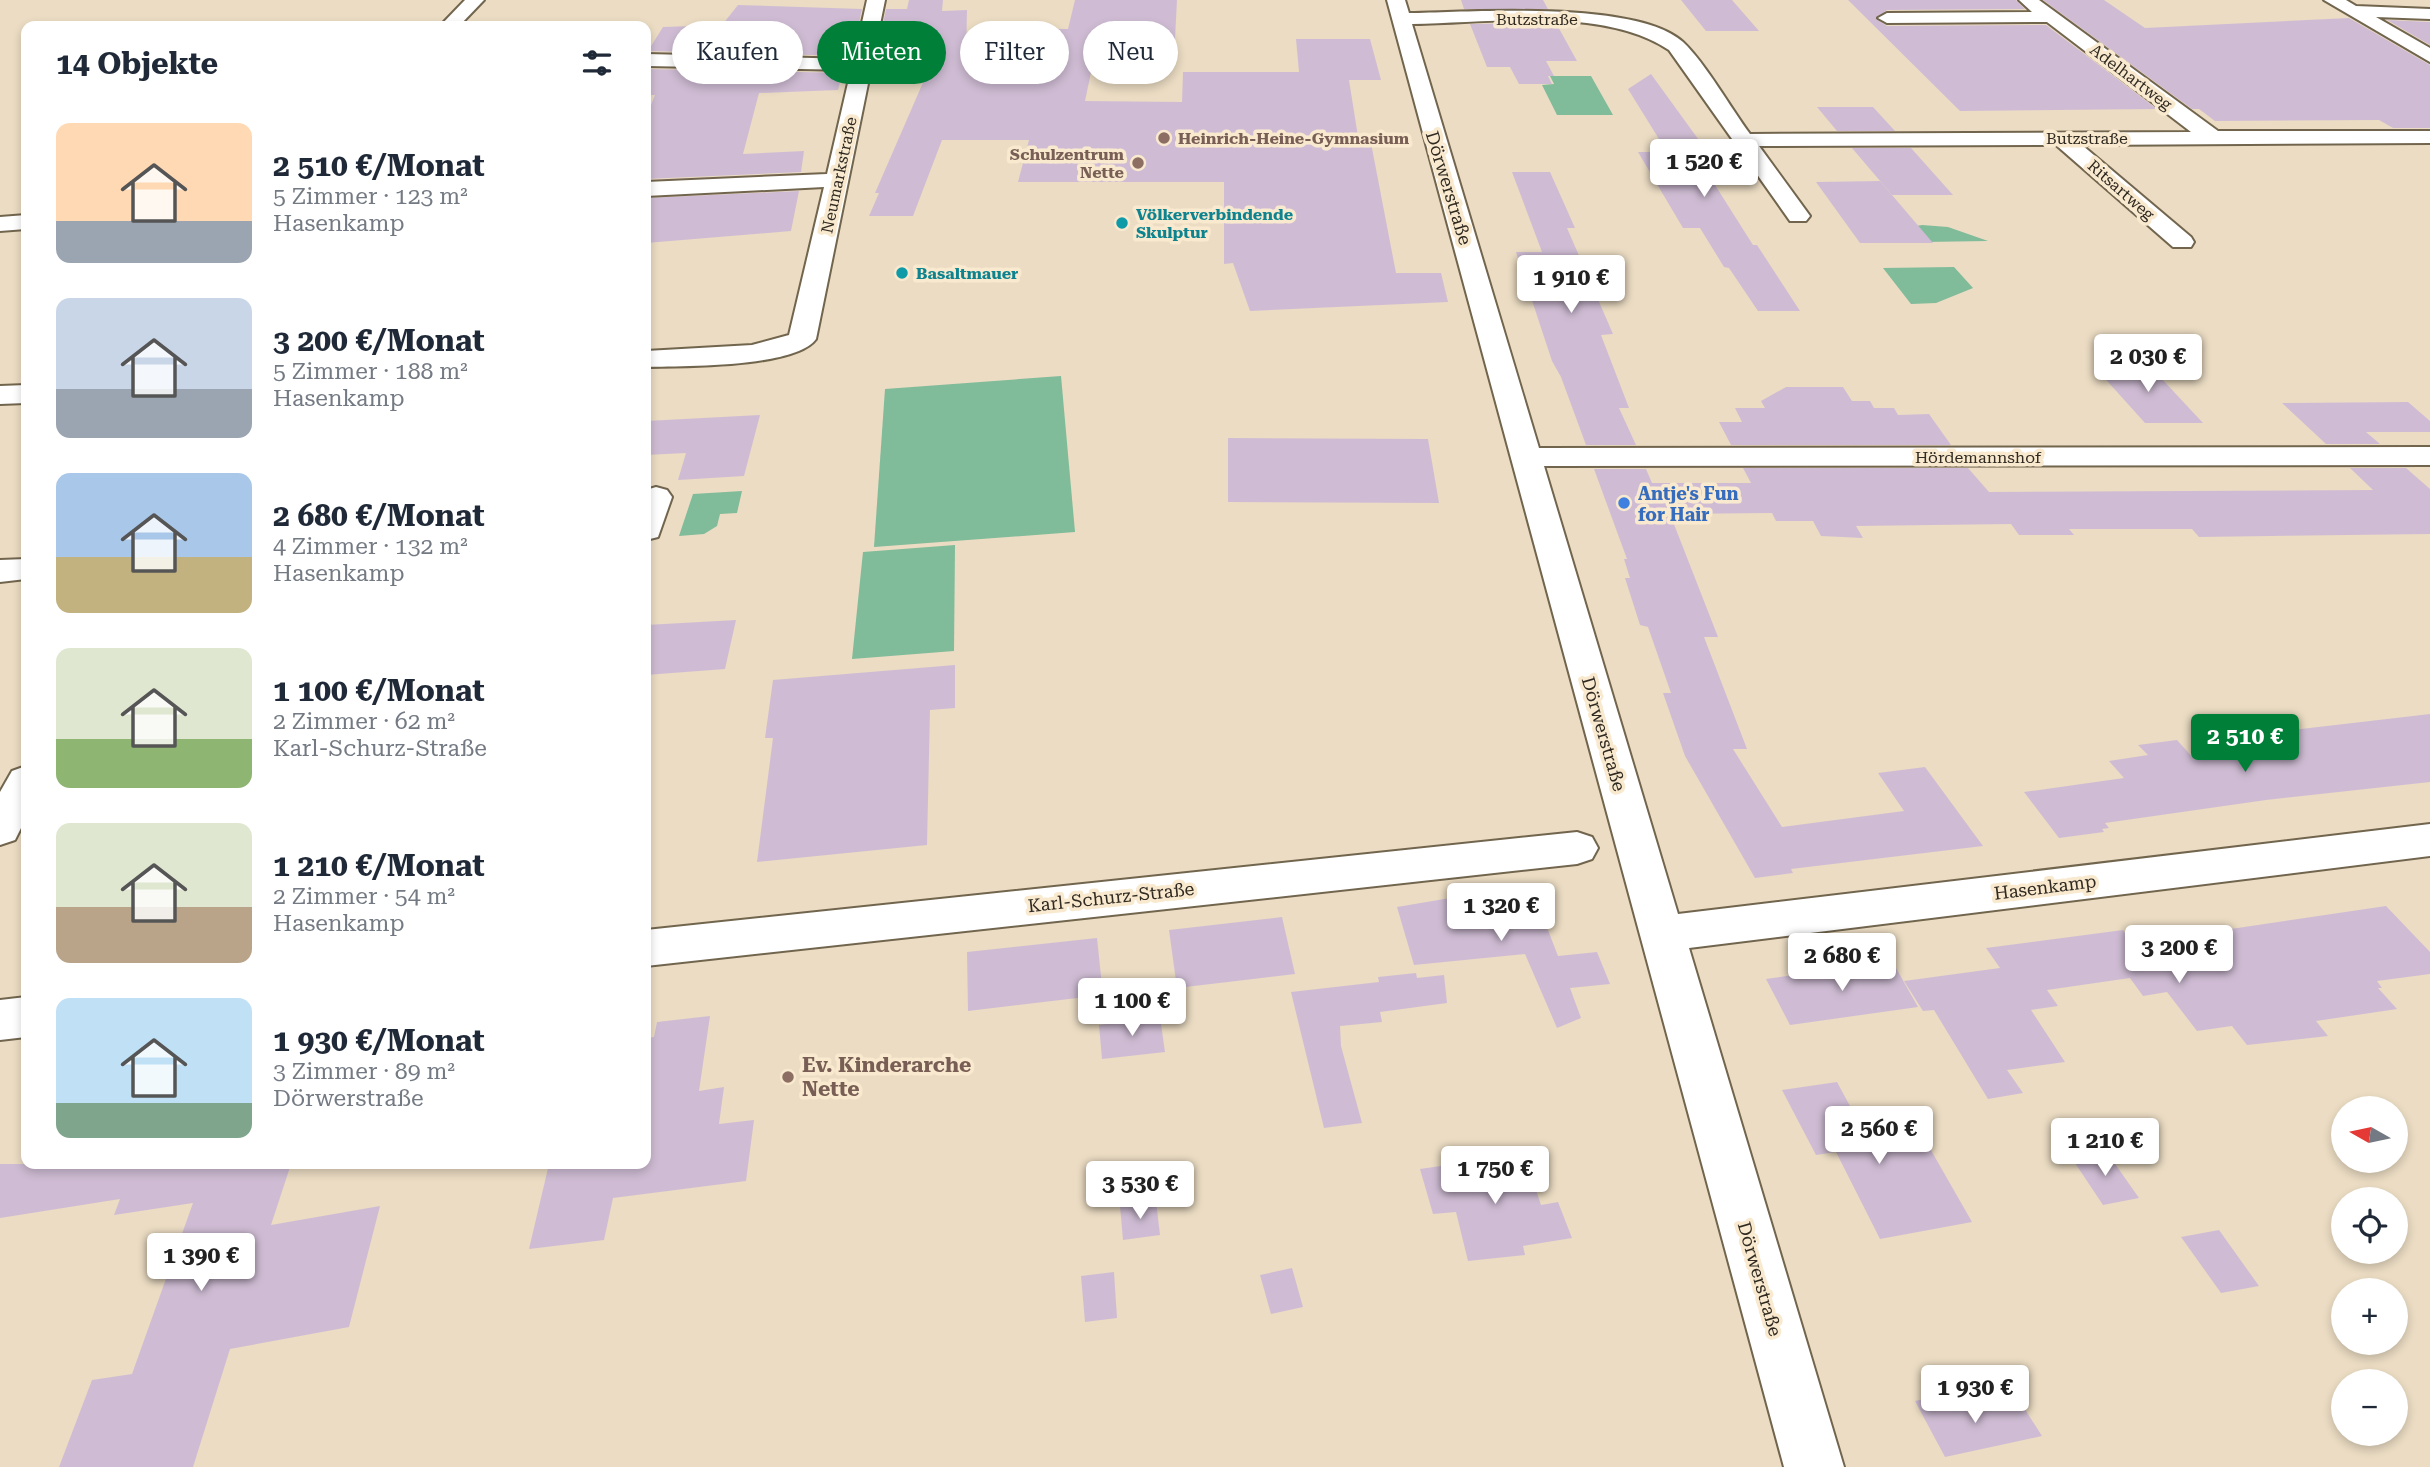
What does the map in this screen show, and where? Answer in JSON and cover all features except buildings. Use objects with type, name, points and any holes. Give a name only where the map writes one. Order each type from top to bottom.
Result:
[{"type":"street","points":[[454,21],[475,0]]},
{"type":"street","name":"Neumarkstraße","points":[[871,21],[876,0]]},
{"type":"street","name":"Adelhartweg","points":[[2028,0],[2212,137]]},
{"type":"street","points":[[2333,0],[2430,56]]},
{"type":"street","name":"Butzstraße","points":[[1399,9],[1581,19],[1644,26],[1663,34],[1675,44],[1798,216]]},
{"type":"street","name":"Dörwerstraße","points":[[1399,9],[1660,934],[1814,1467]]},
{"type":"street","points":[[2350,11],[2430,14]]},
{"type":"street","points":[[1887,18],[2050,17]]},
{"type":"street","points":[[651,61],[705,59],[817,63]]},
{"type":"street","name":"Neumarkstraße","points":[[651,359],[765,352],[794,346],[802,339],[858,84]]},
{"type":"street","name":"Butzstraße","points":[[1744,140],[2430,137]]},
{"type":"street","name":"Ritsartweg","points":[[2061,138],[2182,242]]},
{"type":"street","points":[[651,189],[838,180]]},
{"type":"street","points":[[0,224],[21,222]]},
{"type":"street","points":[[0,395],[21,394]]},
{"type":"street","name":"Hördemannshof","points":[[1526,457],[2430,456]]},
{"type":"street","points":[[651,514],[656,497]]},
{"type":"street","points":[[0,571],[21,569]]},
{"type":"street","points":[[0,829],[21,790]]},
{"type":"street","name":"Hasenkamp","points":[[1660,934],[2430,840]]},
{"type":"street","name":"Karl-Schurz-Straße","points":[[651,947],[1577,848]]},
{"type":"street","points":[[0,1020],[21,1018]]},
{"type":"green space","points":[[1550,76],[1591,76],[1613,115],[1557,115],[1542,85],[1554,84]]},
{"type":"green space","points":[[1911,227],[1948,227],[1988,241],[1923,242]]},
{"type":"green space","points":[[1954,267],[1973,288],[1936,303],[1911,304],[1883,268]]},
{"type":"green space","points":[[1061,376],[1075,532],[874,547],[885,389]]},
{"type":"green space","points":[[742,491],[737,513],[720,514],[717,526],[704,534],[679,536],[693,494]]},
{"type":"green space","points":[[955,545],[954,651],[852,659],[863,552]]},
{"type":"place","name":"Heinrich-Heine-Gymnasium","points":[[1164,138]]},
{"type":"place","name":"Schulzentrum Nette","points":[[1138,163]]},
{"type":"place","name":"Völkerverbindende Skulptur","points":[[1122,223]]},
{"type":"place","name":"Basaltmauer","points":[[902,273]]},
{"type":"place","name":"Antje's Fun for Hair","points":[[1624,503]]},
{"type":"place","name":"Ev. Kinderarche Nette","points":[[788,1077]]}]
